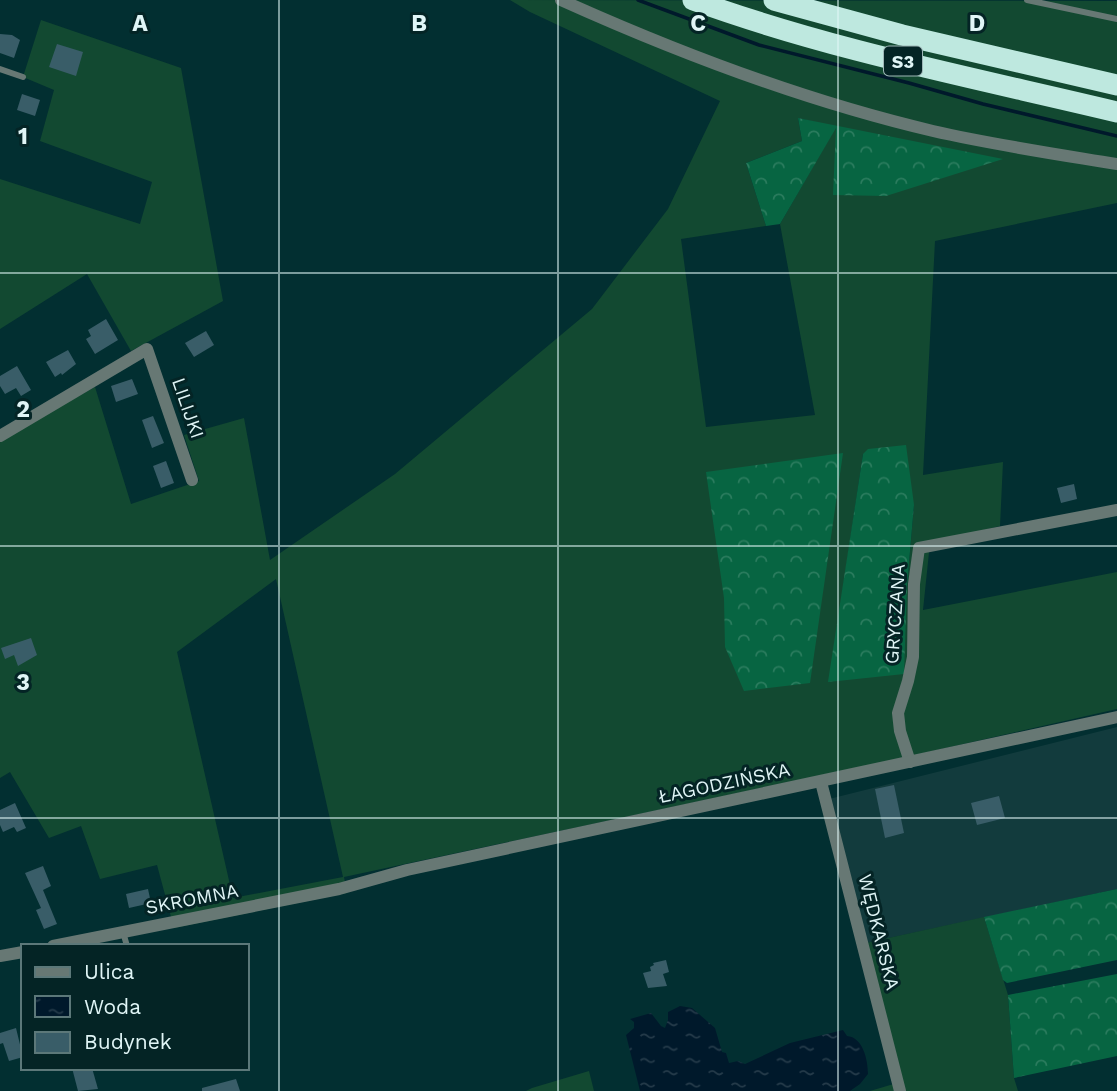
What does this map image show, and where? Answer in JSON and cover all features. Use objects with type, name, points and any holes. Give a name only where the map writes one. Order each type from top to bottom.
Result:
[{"type":"highway","name":"S3","points":[[693,0],[840,46],[1117,112]]},
{"type":"highway","name":"S3","points":[[774,0],[891,33],[1117,85]]},
{"type":"street","points":[[561,0],[620,27],[756,79],[854,110],[933,131],[1117,164]]},
{"type":"street","name":"LILIJKI","points":[[0,436],[147,349],[192,480]]},
{"type":"street","name":"GRYCZANA","points":[[910,762],[900,731],[898,713],[913,657],[914,584],[919,548],[1117,510]]},
{"type":"street","name":"ŁAGODZIŃSKA","points":[[339,888],[407,870],[1117,717]]},
{"type":"street","name":"WĘDKARSKA","points":[[821,782],[900,1091]]},
{"type":"street","name":"SKROMNA","points":[[63,944],[339,888]]},
{"type":"street","points":[[0,956],[21,951]]},
{"type":"lane","points":[[1027,0],[1117,19]]},
{"type":"lane","points":[[0,69],[23,77]]},
{"type":"lane","points":[[123,932],[126,944]]},
{"type":"shaded area","points":[[1117,727],[1117,889],[866,943],[829,799]]},
{"type":"green space","points":[[510,0],[1117,1],[1117,203],[935,241],[923,475],[1003,462],[1000,526],[930,543],[923,610],[1117,572],[1117,709],[902,758],[344,877],[347,893],[174,928],[157,865],[100,879],[81,826],[49,838],[10,772],[0,778],[0,440],[95,387],[131,504],[199,481],[184,435],[244,418],[270,560],[395,474],[592,309],[668,209],[720,101],[530,12]],"holes":[[[798,118],[836,127],[780,224],[815,415],[706,427],[681,239],[766,226],[746,163],[802,141]],[[863,454],[914,505],[907,586],[829,682]],[[276,579],[343,877],[233,898],[177,652]]]},
{"type":"green space","points":[[41,20],[181,68],[223,301],[131,351],[87,274],[0,329],[0,179],[140,224],[152,182],[40,141],[54,90],[23,77]]},
{"type":"green space","points":[[798,118],[1003,159],[886,196],[833,195],[836,128],[780,224],[766,226],[746,163],[802,141]]},
{"type":"green space","points":[[906,445],[914,505],[907,586],[904,674],[828,682],[863,454],[868,449]]},
{"type":"green space","points":[[843,453],[810,683],[744,691],[725,647],[724,598],[706,472]]},
{"type":"green space","points":[[1117,889],[1117,960],[1007,983],[1003,980],[984,917]]},
{"type":"green space","points":[[984,917],[1008,995],[1014,1078],[1018,1091],[870,1091],[897,1083],[861,944]]},
{"type":"green space","points":[[1117,974],[1117,1056],[1014,1078],[1008,995]]},
{"type":"green space","points":[[589,1071],[594,1091],[526,1091],[532,1088]]},
{"type":"water","points":[[680,1006],[692,1008],[715,1028],[722,1052],[726,1053],[729,1063],[738,1061],[745,1064],[790,1043],[843,1030],[861,1045],[866,1056],[868,1074],[850,1091],[640,1091],[626,1035],[634,1028],[634,1022],[630,1019],[651,1013],[665,1028],[668,1012]]},
{"type":"building","points":[[0,34],[12,35],[20,40],[14,58],[0,53]]},
{"type":"building","points":[[57,44],[83,52],[76,76],[49,67]]},
{"type":"building","points":[[22,94],[40,100],[35,116],[17,110]]},
{"type":"building","points":[[106,319],[118,340],[95,354],[86,339],[91,336],[88,330]]},
{"type":"building","points":[[206,331],[214,345],[194,357],[185,343]]},
{"type":"building","points":[[68,350],[76,364],[55,377],[46,362]]},
{"type":"building","points":[[17,366],[31,390],[21,396],[16,388],[5,394],[0,386],[0,376]]},
{"type":"building","points":[[132,379],[138,394],[116,402],[111,386]]},
{"type":"building","points":[[153,416],[164,443],[152,448],[142,420]]},
{"type":"building","points":[[166,461],[174,483],[161,488],[153,466]]},
{"type":"building","points":[[1074,484],[1077,499],[1061,503],[1057,488]]},
{"type":"building","points":[[31,638],[37,655],[18,666],[14,655],[5,659],[1,648]]},
{"type":"building","points":[[894,785],[904,833],[885,838],[875,789]]},
{"type":"building","points":[[999,796],[1005,818],[977,825],[971,803]]},
{"type":"building","points":[[15,803],[26,828],[17,832],[14,827],[3,832],[0,810]]},
{"type":"building","points":[[43,866],[51,886],[43,890],[57,924],[44,929],[36,910],[41,908],[25,873]]},
{"type":"building","points":[[148,889],[151,903],[129,908],[126,894]]},
{"type":"building","points":[[666,960],[669,972],[663,974],[667,986],[648,988],[643,973],[651,971],[653,963]]},
{"type":"building","points":[[16,1028],[21,1058],[9,1061],[3,1043],[0,1044],[0,1033]]},
{"type":"building","points":[[73,1070],[93,1070],[98,1089],[78,1091]]},
{"type":"building","points":[[236,1079],[240,1091],[202,1091],[202,1088]]},
{"type":"waterway","points":[[638,0],[759,45],[1117,136]]}]
